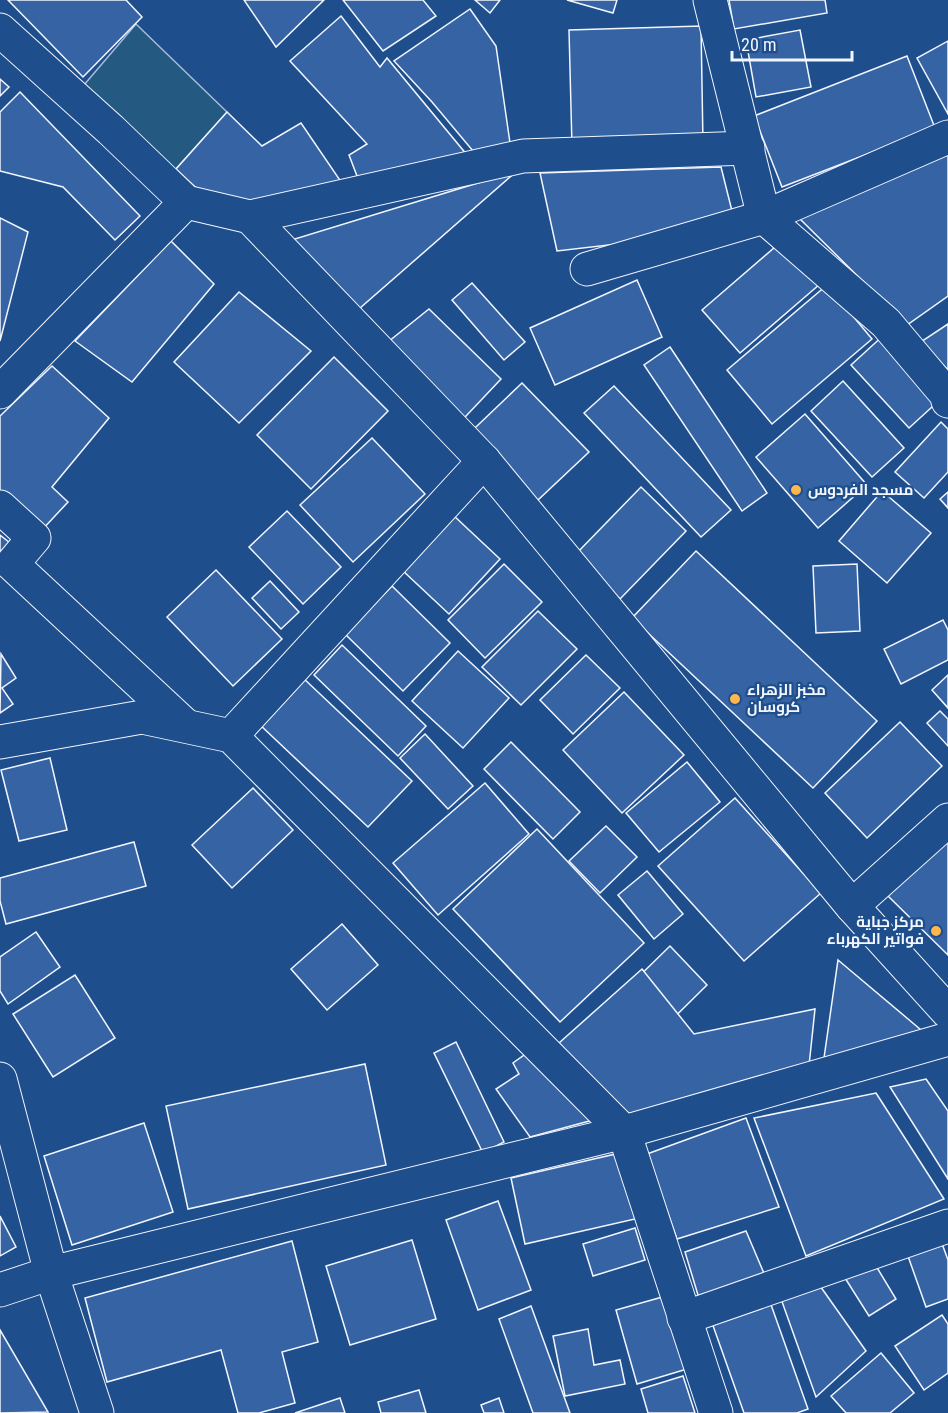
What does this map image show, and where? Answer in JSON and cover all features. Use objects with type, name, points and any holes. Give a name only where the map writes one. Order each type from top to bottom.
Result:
[{"type":"street","points":[[710,0],[764,216],[886,323],[946,394],[948,401]]},
{"type":"street","points":[[0,30],[111,129],[186,202],[250,217],[523,156],[748,148]]},
{"type":"street","points":[[587,269],[764,216],[948,137]]},
{"type":"street","points":[[0,392],[186,202]]},
{"type":"street","points":[[250,217],[484,461],[852,906],[948,1012]]},
{"type":"street","points":[[231,736],[484,461]]},
{"type":"street","points":[[0,507],[34,538],[12,564],[187,726]]},
{"type":"street","points":[[0,742],[142,717],[231,736],[624,1132],[716,1413]]},
{"type":"street","points":[[852,906],[948,820]]},
{"type":"street","points":[[0,1290],[51,1273],[624,1132],[948,1039]]},
{"type":"street","points":[[0,1079],[51,1273],[97,1413]]},
{"type":"street","points":[[684,1318],[948,1226]]},
{"type":"shaded area","points":[[136,24],[227,112],[176,169],[171,181],[78,92]]},
{"type":"building","points":[[8,0],[126,0],[142,17],[83,77]]},
{"type":"building","points":[[244,0],[324,0],[276,47]]},
{"type":"building","points":[[343,0],[423,0],[436,16],[383,51]]},
{"type":"building","points":[[475,0],[500,0],[490,13]]},
{"type":"building","points":[[567,0],[617,0],[613,13]]},
{"type":"building","points":[[729,0],[825,0],[827,13],[734,29]]},
{"type":"building","points":[[470,9],[496,46],[510,143],[473,151],[394,61]]},
{"type":"building","points":[[341,16],[380,67],[387,58],[467,155],[362,189],[349,155],[367,144],[290,61]]},
{"type":"building","points":[[701,26],[703,144],[572,147],[569,30]]},
{"type":"building","points":[[800,30],[811,87],[756,97],[746,40]]},
{"type":"building","points":[[948,41],[948,114],[917,58]]},
{"type":"building","points":[[907,56],[935,128],[782,187],[754,116]]},
{"type":"building","points":[[0,79],[9,87],[0,96]]},
{"type":"building","points":[[20,92],[140,216],[115,240],[63,187],[0,171],[0,112]]},
{"type":"building","points":[[227,112],[262,146],[301,123],[348,192],[239,228],[176,169]]},
{"type":"building","points":[[948,147],[948,296],[907,325],[799,218]]},
{"type":"building","points":[[721,167],[734,219],[678,237],[557,251],[540,173]]},
{"type":"building","points":[[517,171],[336,329],[262,249]]},
{"type":"building","points":[[0,218],[28,232],[0,341]]},
{"type":"building","points":[[171,241],[214,284],[132,382],[75,341]]},
{"type":"building","points":[[782,241],[820,284],[740,353],[702,310]]},
{"type":"building","points":[[637,280],[662,337],[555,385],[530,328]]},
{"type":"building","points":[[472,283],[525,342],[504,360],[452,300]]},
{"type":"building","points":[[827,285],[872,339],[772,424],[727,370]]},
{"type":"building","points":[[239,292],[311,351],[239,423],[174,362]]},
{"type":"building","points":[[429,309],[501,379],[450,433],[373,354]]},
{"type":"building","points":[[948,324],[948,370],[921,342]]},
{"type":"building","points":[[886,333],[944,396],[909,428],[851,365]]},
{"type":"building","points":[[670,347],[767,493],[742,511],[644,365]]},
{"type":"building","points":[[334,357],[388,411],[311,489],[257,435]]},
{"type":"building","points":[[52,366],[109,418],[52,487],[68,502],[41,531],[0,490],[0,416]]},
{"type":"building","points":[[843,381],[904,448],[872,477],[811,411]]},
{"type":"building","points":[[522,383],[589,452],[521,516],[455,447]]},
{"type":"building","points":[[614,386],[731,510],[701,537],[584,413]]},
{"type":"building","points":[[805,414],[867,485],[818,528],[756,457]]},
{"type":"building","points":[[941,422],[948,429],[948,472],[924,498],[895,472]]},
{"type":"building","points":[[372,438],[425,494],[353,562],[300,505]]},
{"type":"building","points":[[641,487],[686,531],[620,599],[575,555]]},
{"type":"building","points":[[882,491],[931,533],[887,583],[839,541]]},
{"type":"building","points":[[948,492],[948,508],[940,499]]},
{"type":"building","points":[[287,511],[341,567],[303,604],[249,547]]},
{"type":"building","points":[[453,515],[500,559],[449,614],[402,570]]},
{"type":"building","points":[[0,535],[18,549],[0,558]]},
{"type":"building","points":[[696,551],[877,721],[813,788],[632,618]]},
{"type":"building","points":[[504,564],[542,602],[485,658],[448,620]]},
{"type":"building","points":[[857,564],[860,631],[816,633],[813,566]]},
{"type":"building","points":[[216,570],[282,639],[233,686],[167,617]]},
{"type":"building","points":[[270,581],[299,612],[281,629],[252,598]]},
{"type":"building","points":[[392,586],[450,643],[403,691],[345,634]]},
{"type":"building","points":[[538,611],[577,649],[521,705],[482,667]]},
{"type":"building","points":[[943,620],[948,630],[948,660],[901,684],[884,649]]},
{"type":"building","points":[[342,645],[426,726],[398,756],[314,675]]},
{"type":"building","points":[[458,651],[509,698],[463,748],[412,701]]},
{"type":"building","points":[[1,654],[16,678],[2,688],[13,704],[0,713]]},
{"type":"building","points":[[586,655],[620,688],[573,734],[540,700]]},
{"type":"building","points":[[948,675],[948,708],[932,690]]},
{"type":"building","points":[[301,676],[412,781],[368,827],[258,723]]},
{"type":"building","points":[[624,692],[684,755],[622,813],[563,750]]},
{"type":"building","points":[[940,711],[948,719],[948,746],[927,723]]},
{"type":"building","points":[[900,722],[942,766],[867,838],[825,793]]},
{"type":"building","points":[[425,734],[473,786],[448,809],[400,758]]},
{"type":"building","points":[[511,742],[580,812],[553,839],[484,769]]},
{"type":"building","points":[[50,758],[67,830],[19,841],[1,770]]},
{"type":"building","points":[[687,762],[720,802],[659,852],[626,813]]},
{"type":"building","points":[[485,783],[529,834],[438,915],[393,863]]},
{"type":"building","points":[[253,788],[293,830],[232,888],[192,845]]},
{"type":"building","points":[[735,798],[821,893],[744,961],[658,866]]},
{"type":"building","points":[[606,826],[637,857],[600,893],[569,861]]},
{"type":"building","points":[[537,829],[644,943],[560,1022],[453,909]]},
{"type":"building","points":[[948,835],[948,955],[888,896]]},
{"type":"building","points":[[134,842],[146,886],[6,924],[0,901],[0,878]]},
{"type":"building","points":[[647,871],[683,914],[654,939],[618,895]]},
{"type":"building","points":[[342,924],[378,965],[327,1010],[291,969]]},
{"type":"building","points":[[36,932],[60,967],[8,1004],[0,991],[0,957]]},
{"type":"building","points":[[670,946],[707,985],[623,1068],[585,1029]]},
{"type":"building","points":[[838,960],[933,1040],[823,1065]]},
{"type":"building","points":[[642,969],[694,1034],[815,1009],[808,1075],[629,1119],[559,1043]]},
{"type":"building","points":[[75,975],[115,1038],[53,1077],[13,1014]]},
{"type":"building","points":[[456,1042],[504,1142],[483,1153],[434,1053]]},
{"type":"building","points":[[534,1048],[593,1120],[530,1137],[496,1089],[519,1074],[513,1063]]},
{"type":"building","points":[[365,1064],[386,1165],[188,1209],[166,1106]]},
{"type":"building","points":[[926,1079],[948,1111],[948,1179],[890,1087]]},
{"type":"building","points":[[876,1093],[944,1199],[806,1256],[754,1118]]},
{"type":"building","points":[[746,1118],[779,1207],[677,1239],[647,1154]]},
{"type":"building","points":[[144,1123],[173,1212],[72,1245],[44,1156]]},
{"type":"building","points":[[620,1153],[635,1219],[525,1244],[511,1178]]},
{"type":"building","points":[[498,1201],[531,1290],[478,1310],[446,1220]]},
{"type":"building","points":[[0,1216],[16,1247],[0,1256]]},
{"type":"building","points":[[635,1228],[645,1260],[593,1276],[583,1244]]},
{"type":"building","points":[[937,1230],[948,1260],[948,1299],[926,1307],[903,1242]]},
{"type":"building","points":[[746,1231],[766,1278],[701,1305],[685,1252]]},
{"type":"building","points":[[412,1240],[436,1319],[350,1345],[326,1266]]},
{"type":"building","points":[[292,1241],[318,1342],[282,1352],[295,1403],[259,1413],[238,1413],[221,1350],[107,1382],[85,1298]]},
{"type":"building","points":[[873,1261],[896,1299],[869,1316],[845,1278]]},
{"type":"building","points":[[818,1283],[866,1351],[816,1397],[780,1296]]},
{"type":"building","points":[[666,1296],[687,1369],[637,1384],[616,1310]]},
{"type":"building","points":[[769,1299],[808,1409],[797,1413],[744,1413],[711,1320]]},
{"type":"building","points":[[531,1306],[570,1413],[533,1413],[499,1319]]},
{"type":"building","points":[[942,1315],[948,1324],[948,1373],[924,1390],[895,1346]]},
{"type":"building","points":[[588,1329],[594,1365],[620,1360],[625,1384],[565,1396],[553,1336]]},
{"type":"building","points":[[0,1330],[48,1412],[0,1413]]},
{"type":"building","points":[[881,1353],[914,1393],[890,1413],[846,1413],[831,1396]]},
{"type":"building","points":[[683,1376],[695,1413],[648,1413],[641,1389]]},
{"type":"building","points":[[419,1390],[426,1413],[381,1413],[378,1402]]},
{"type":"building","points":[[340,1398],[345,1413],[295,1413]]},
{"type":"building","points":[[499,1398],[504,1413],[484,1413],[481,1405]]},
{"type":"place","name":"مسجد الفردوس","points":[[796,490]]},
{"type":"place","name":"مخبز الزهراء كروسان","points":[[735,699]]},
{"type":"place","name":"مركز جباية فواتير الكهرباء","points":[[936,931]]}]
